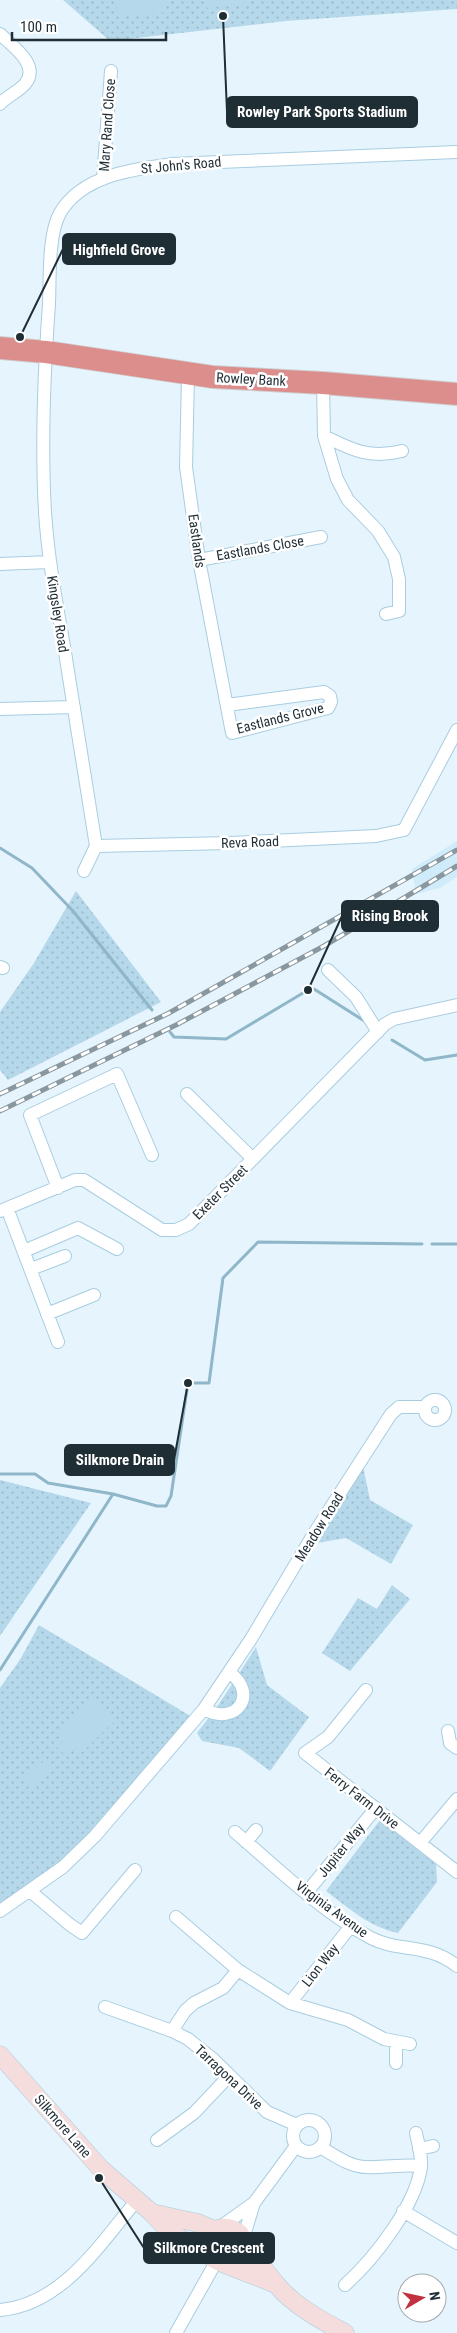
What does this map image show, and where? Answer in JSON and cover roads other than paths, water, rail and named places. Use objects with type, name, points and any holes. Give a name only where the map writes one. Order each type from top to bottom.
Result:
[{"type":"highway","name":"Rowley Bank","points":[[0,348],[46,352],[188,375],[323,383],[457,394]]},
{"type":"street","points":[[0,34],[26,58],[29,76],[24,86],[0,104]]},
{"type":"street","name":"Mary Rand Close","points":[[103,178],[102,167],[111,71]]},
{"type":"street","name":"St John's Road","points":[[46,352],[56,224],[60,213],[74,196],[103,178],[134,169],[172,164],[457,152]]},
{"type":"street","name":"Kingsley Road","points":[[46,352],[44,466],[50,562],[96,846]]},
{"type":"street","name":"Eastlands","points":[[188,375],[186,467],[199,560],[227,705]]},
{"type":"street","points":[[323,383],[324,436],[337,479],[348,500],[378,531],[394,557],[399,579],[399,611],[386,614]]},
{"type":"street","points":[[324,436],[357,452],[386,455],[402,451]]},
{"type":"street","name":"Eastlands Close","points":[[199,560],[320,537]]},
{"type":"street","points":[[0,564],[50,562]]},
{"type":"street","name":"Eastlands Grove","points":[[324,692],[330,696],[331,702],[328,708],[232,733],[227,705],[324,692]]},
{"type":"street","points":[[0,709],[74,707]]},
{"type":"street","name":"Reva Road","points":[[96,846],[230,843],[376,836],[404,830],[457,730]]},
{"type":"street","points":[[84,871],[96,846]]},
{"type":"street","points":[[328,970],[356,997],[378,1032]]},
{"type":"street","name":"Exeter Street","points":[[4,1210],[75,1180],[84,1180],[162,1230],[176,1230],[188,1224],[385,1024],[394,1019],[457,1005]]},
{"type":"street","points":[[58,1188],[30,1115],[117,1074],[152,1155]]},
{"type":"street","points":[[187,1094],[253,1159]]},
{"type":"street","points":[[4,1210],[24,1251],[58,1342]]},
{"type":"street","points":[[24,1251],[78,1228],[116,1249]]},
{"type":"street","points":[[31,1270],[65,1256]]},
{"type":"street","points":[[47,1314],[94,1295]]},
{"type":"street","name":"Meadow Road","points":[[0,1912],[63,1867],[95,1836],[204,1709],[230,1673],[318,1527],[391,1414],[398,1408],[425,1407]]},
{"type":"street","points":[[204,1709],[223,1715],[238,1709],[243,1699],[243,1690],[238,1680],[230,1673]]},
{"type":"street","name":"Ferry Farm Drive","points":[[366,1690],[328,1737],[305,1752],[457,1872]]},
{"type":"street","points":[[420,1842],[457,1799]]},
{"type":"street","name":"Jupiter Way","points":[[306,1892],[376,1808]]},
{"type":"street","points":[[246,1842],[256,1830]]},
{"type":"street","name":"Virginia Avenue","points":[[235,1832],[306,1892],[351,1926],[374,1939],[425,1949],[440,1955],[457,1966]]},
{"type":"street","points":[[30,1891],[82,1933],[135,1870]]},
{"type":"street","points":[[176,1917],[238,1970],[290,2003],[348,2020],[384,2039],[396,2043],[410,2044]]},
{"type":"street","name":"Lion Way","points":[[290,2003],[351,1926]]},
{"type":"street","points":[[172,2031],[185,2011],[194,2003],[223,1988],[238,1970]]},
{"type":"street","name":"Tarragona Drive","points":[[105,2007],[172,2031],[188,2039],[214,2060],[228,2076],[267,2112],[297,2125]]},
{"type":"street","points":[[396,2043],[396,2063]]},
{"type":"street","name":"Silkmore Lane","points":[[0,2057],[101,2169],[152,2213],[168,2230],[217,2259],[276,2284]]},
{"type":"street","points":[[157,2140],[194,2113],[228,2076]]},
{"type":"street","points":[[309,2120],[320,2124],[325,2138],[320,2147],[310,2152],[303,2151],[296,2146],[293,2138],[297,2125],[309,2120]]},
{"type":"street","points":[[345,2284],[383,2242],[404,2211],[418,2180],[421,2166],[416,2133]]},
{"type":"street","points":[[217,2259],[208,2240],[217,2229],[254,2203],[296,2146]]},
{"type":"street","points":[[419,2149],[433,2146]]},
{"type":"street","points":[[320,2147],[350,2163],[365,2168],[406,2164],[421,2166]]},
{"type":"street","points":[[0,2310],[37,2301],[65,2282],[90,2256],[137,2200]]},
{"type":"street","points":[[217,2259],[239,2258],[254,2203]]},
{"type":"street","points":[[404,2211],[457,2243]]},
{"type":"street","name":"Silkmore Lane","points":[[152,2213],[217,2229],[227,2226],[236,2230],[243,2242],[276,2284],[301,2308],[345,2333]]},
{"type":"street","points":[[176,2333],[217,2259]]},
{"type":"waterway","points":[[0,848],[32,868],[73,911],[152,1010]]},
{"type":"waterway","points":[[170,1032],[174,1037],[226,1039],[308,990],[314,989],[366,1022]]},
{"type":"waterway","points":[[392,1040],[425,1060],[457,1055]]},
{"type":"waterway","points":[[0,1670],[113,1494],[157,1506],[166,1506],[171,1496],[188,1383],[209,1383],[223,1278],[258,1242],[422,1244]]},
{"type":"waterway","points":[[432,1244],[457,1244]]},
{"type":"waterway","points":[[0,1474],[35,1474],[48,1483],[113,1494]]},
{"type":"railway","points":[[0,1094],[169,1013],[457,850]]},
{"type":"railway","points":[[0,1111],[176,1025],[324,946],[457,866]]},
{"type":"place","name":"Rowley Park Sports Stadium","points":[[223,16]]},
{"type":"place","name":"Highfield Grove","points":[[20,337]]},
{"type":"place","name":"Rising Brook","points":[[308,990]]},
{"type":"place","name":"Silkmore Drain","points":[[188,1383]]},
{"type":"place","name":"Silkmore Crescent","points":[[99,2178]]}]
